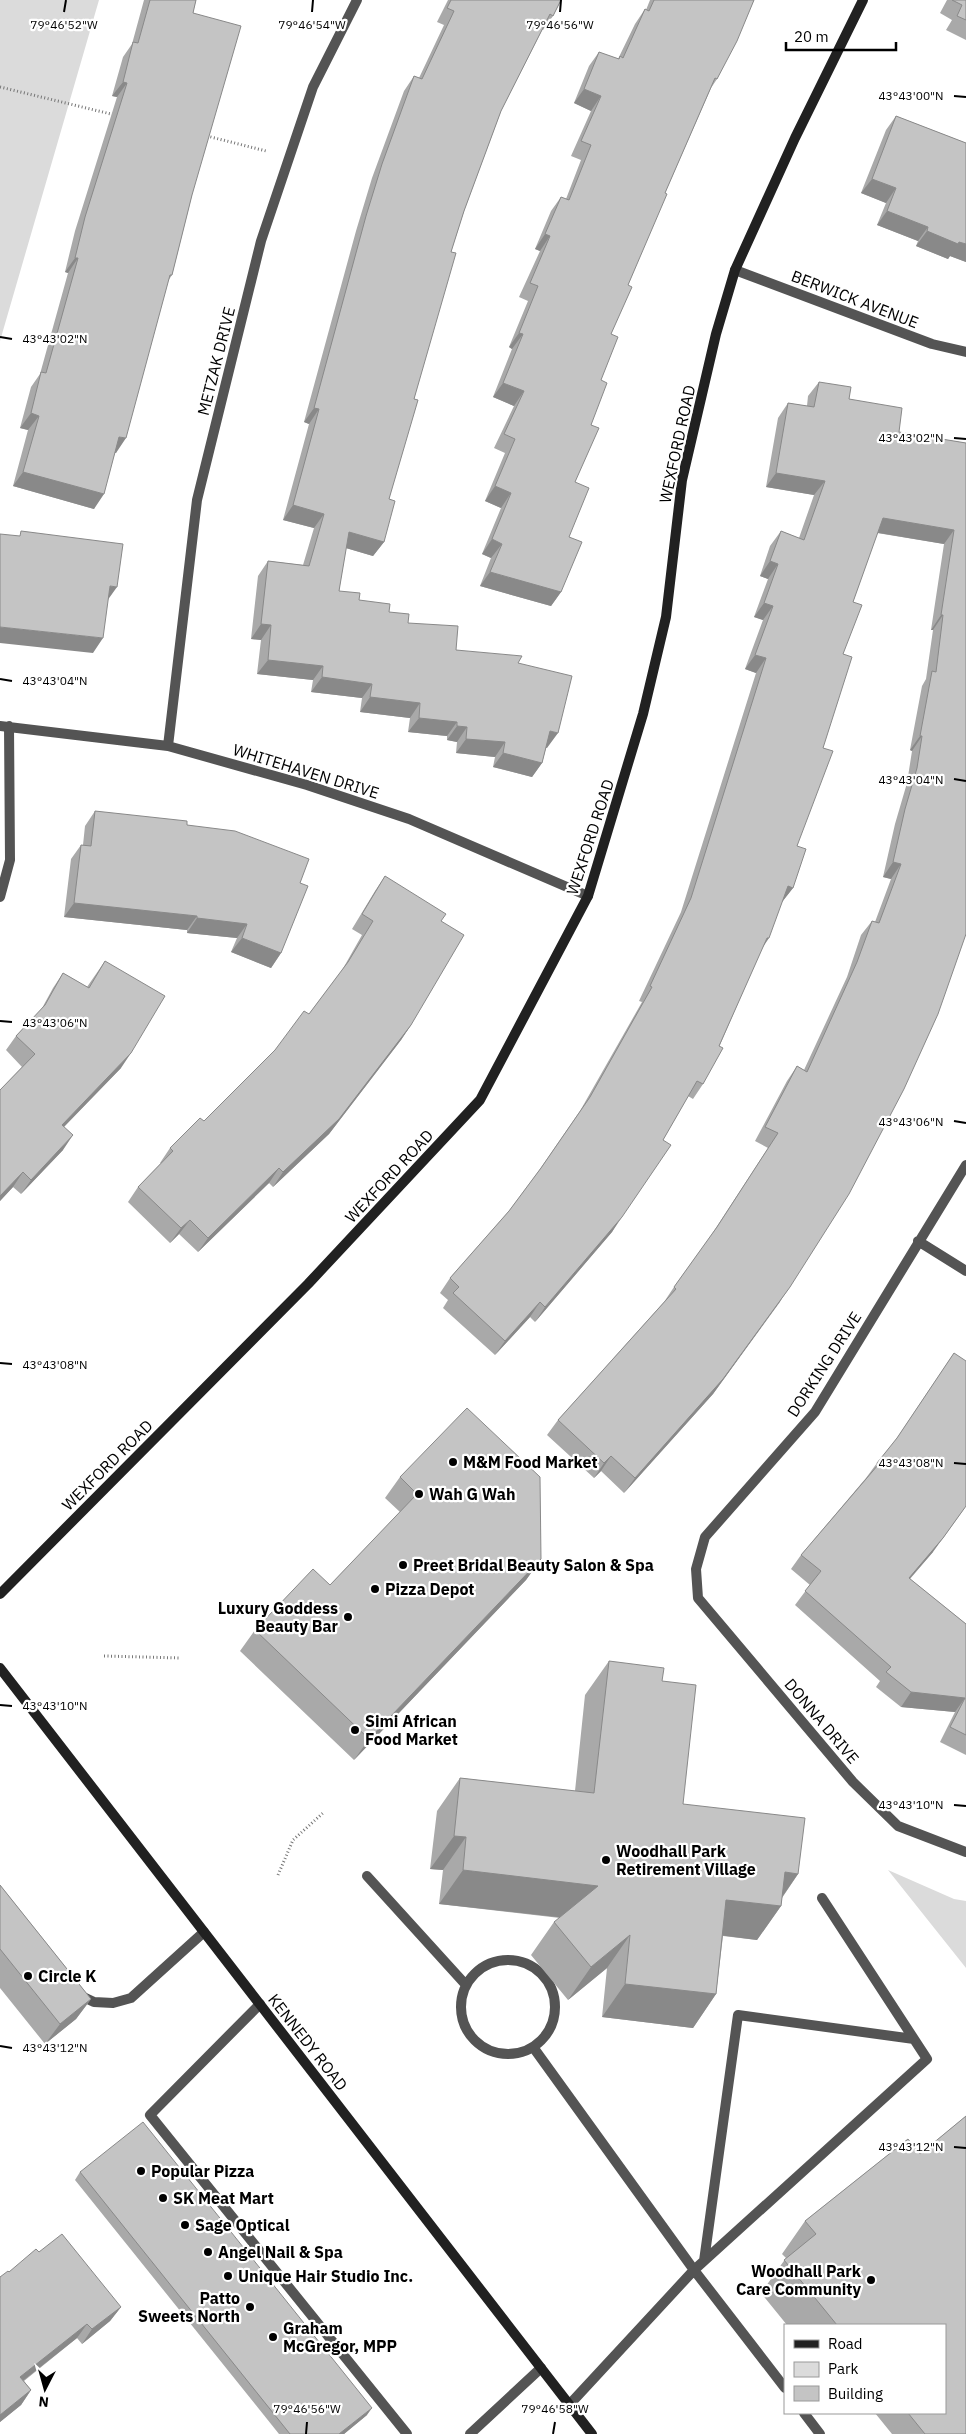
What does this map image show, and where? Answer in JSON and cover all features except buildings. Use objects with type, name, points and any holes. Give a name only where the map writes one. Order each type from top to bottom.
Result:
[{"type":"street","name":"METZAK DRIVE","points":[[168,746],[197,500],[262,241],[313,87],[356,0]]},
{"type":"street","name":"WEXFORD ROAD","points":[[0,1594],[308,1284],[480,1100],[588,896],[646,704],[666,617],[682,480],[716,334],[735,270],[795,138],[863,0]]},
{"type":"street","name":"BERWICK AVENUE","points":[[735,270],[932,344],[966,352]]},
{"type":"street","name":"WHITEHAVEN DRIVE","points":[[5,726],[168,746],[307,785],[409,819],[588,896]]},
{"type":"street","points":[[0,896],[10,860],[5,726]]},
{"type":"street","name":"DORKING DRIVE","points":[[696,1569],[705,1537],[814,1412],[966,1165]]},
{"type":"street","points":[[918,1241],[966,1271]]},
{"type":"street","name":"DONNA DRIVE","points":[[696,1569],[698,1598],[853,1782],[898,1826],[966,1852]]},
{"type":"street","name":"KENNEDY ROAD","points":[[0,1668],[592,2434]]},
{"type":"street","points":[[367,1876],[466,1985]]},
{"type":"street","points":[[570,2404],[694,2270],[927,2059],[822,1898]]},
{"type":"street","points":[[69,1988],[76,1994],[94,2002],[113,2003],[131,1998],[204,1932]]},
{"type":"street","points":[[503,1960],[518,1961],[533,1968],[546,1979],[553,1993],[555,2009],[552,2024],[544,2037],[533,2047],[517,2054],[502,2054],[487,2050],[474,2040],[465,2028],[461,2013],[461,1998],[466,1985],[475,1973],[488,1965],[503,1960]]},
{"type":"street","points":[[260,2004],[150,2115],[407,2434]]},
{"type":"street","points":[[704,2261],[738,2015],[914,2039]]},
{"type":"street","points":[[533,2047],[694,2270],[784,2387]]},
{"type":"street","points":[[470,2434],[541,2368]]},
{"type":"street","points":[[805,2414],[820,2434]]},
{"type":"path","points":[[0,87],[125,117]]},
{"type":"path","points":[[202,135],[289,156]]},
{"type":"path","points":[[104,1656],[181,1658]]},
{"type":"path","points":[[278,1875],[293,1840],[322,1813]]},
{"type":"green space","points":[[0,0],[99,0],[0,341]]},
{"type":"green space","points":[[888,1870],[954,1899],[966,1901],[966,1968]]},
{"type":"place","name":"M&M Food Market","points":[[453,1462]]},
{"type":"place","name":"Wah G Wah","points":[[419,1494]]},
{"type":"place","name":"Preet Bridal Beauty Salon & Spa","points":[[403,1565]]},
{"type":"place","name":"Pizza Depot","points":[[375,1589]]},
{"type":"place","name":"Luxury Goddess Beauty Bar","points":[[348,1617]]},
{"type":"place","name":"Simi African Food Market","points":[[355,1730]]},
{"type":"place","name":"Woodhall Park Retirement Village","points":[[606,1860]]},
{"type":"place","name":"Circle K","points":[[28,1976]]},
{"type":"place","name":"Popular Pizza","points":[[141,2171]]},
{"type":"place","name":"SK Meat Mart","points":[[163,2198]]},
{"type":"place","name":"Sage Optical","points":[[185,2225]]},
{"type":"place","name":"Angel Nail & Spa","points":[[208,2252]]},
{"type":"place","name":"Unique Hair Studio Inc.","points":[[228,2276]]},
{"type":"place","name":"Woodhall Park Care Community","points":[[871,2280]]},
{"type":"place","name":"Patto Sweets North","points":[[250,2307]]},
{"type":"place","name":"Graham McGregor, MPP","points":[[273,2337]]}]
